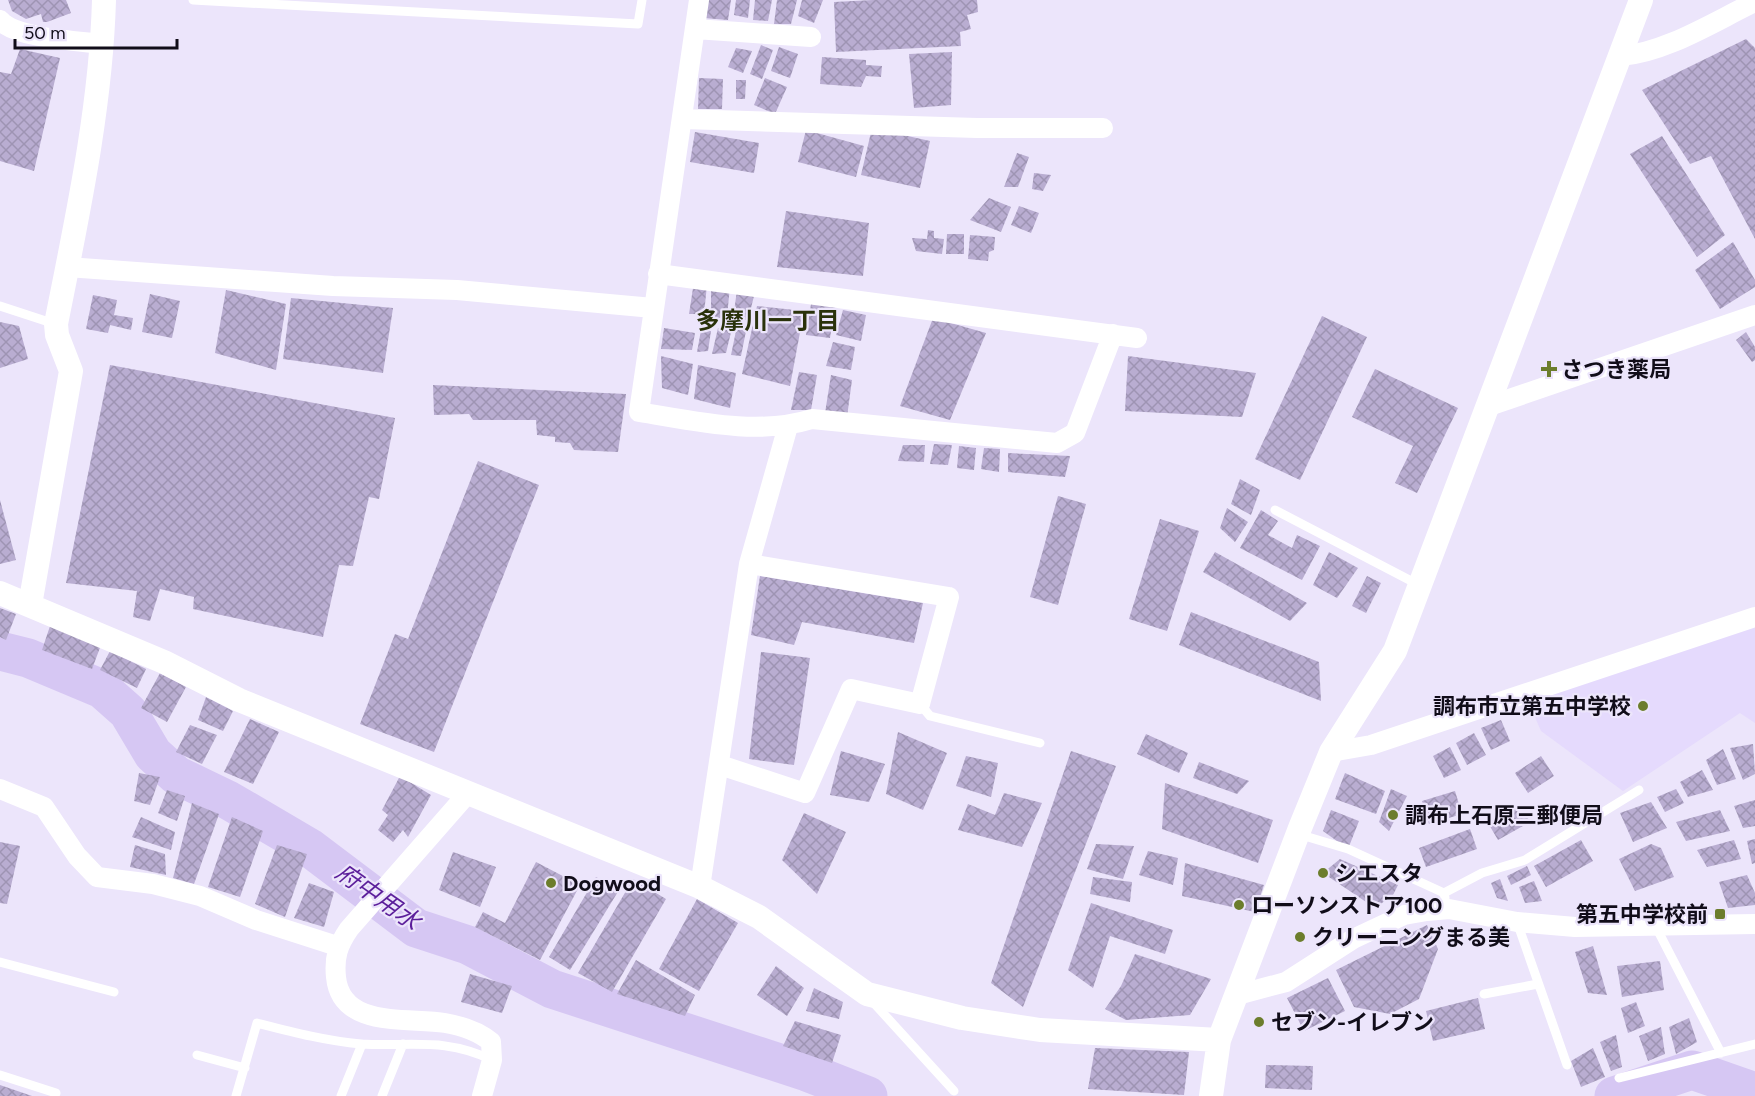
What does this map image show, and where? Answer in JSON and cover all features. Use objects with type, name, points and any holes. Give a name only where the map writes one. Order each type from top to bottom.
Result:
[{"type":"street","points":[[30,605],[71,371],[57,335],[56,324],[103,44],[104,0]]},
{"type":"street","points":[[699,0],[639,412],[725,425],[788,426],[812,419],[1057,443],[1075,433],[1113,334]]},
{"type":"street","points":[[1211,1096],[1219,1040],[1298,834],[1331,752],[1395,651],[1641,0]]},
{"type":"street","points":[[1621,56],[1638,55],[1659,47],[1755,2]]},
{"type":"street","points":[[0,20],[7,28],[54,38],[103,44]]},
{"type":"street","points":[[695,29],[811,37]]},
{"type":"street","points":[[683,118],[977,128],[1103,128]]},
{"type":"street","points":[[67,267],[333,286],[457,290],[653,308]]},
{"type":"street","points":[[658,274],[1137,338]]},
{"type":"street","points":[[1486,407],[1755,315]]},
{"type":"street","points":[[700,887],[749,564],[788,426]]},
{"type":"street","points":[[720,765],[806,793],[851,689],[920,704],[949,597],[749,564]]},
{"type":"street","points":[[0,593],[164,662],[239,700],[700,887],[759,917],[867,994],[962,1018],[1040,1030],[1219,1040]]},
{"type":"street","points":[[1331,752],[1371,745],[1755,617]]},
{"type":"street","points":[[0,789],[45,807],[77,856],[97,877],[153,884],[200,896],[256,920],[337,946]]},
{"type":"street","points":[[470,792],[364,911],[337,946],[336,980],[346,1002],[369,1016],[444,1023],[470,1029],[492,1042],[492,1060],[482,1096]]},
{"type":"street","points":[[1237,994],[1286,982],[1353,939],[1404,915],[1446,901],[1517,922],[1575,927],[1755,924]]},
{"type":"lane","points":[[193,0],[638,24],[642,0]]},
{"type":"lane","points":[[0,306],[56,324]]},
{"type":"lane","points":[[1275,510],[1419,585]]},
{"type":"lane","points":[[920,704],[930,716],[1040,743]]},
{"type":"lane","points":[[1298,834],[1348,849],[1446,901],[1482,873],[1525,860],[1640,790]]},
{"type":"lane","points":[[1517,922],[1567,1065]]},
{"type":"lane","points":[[1656,927],[1721,1053]]},
{"type":"lane","points":[[0,962],[114,992]]},
{"type":"lane","points":[[1484,994],[1538,984]]},
{"type":"lane","points":[[867,994],[954,1091]]},
{"type":"lane","points":[[236,1096],[257,1023],[322,1039],[362,1044],[443,1044],[464,1047],[492,1060]]},
{"type":"lane","points":[[341,1096],[362,1044]]},
{"type":"lane","points":[[382,1096],[403,1044]]},
{"type":"lane","points":[[1619,1078],[1694,1057],[1755,1044]]},
{"type":"lane","points":[[197,1055],[245,1068]]},
{"type":"lane","points":[[0,1076],[56,1093]]},
{"type":"shaded area","name":"調布市立第五中学校","points":[[1755,626],[1755,723],[1740,713],[1623,791],[1541,731],[1527,699]]},
{"type":"building","points":[[8,0],[66,0],[71,13],[47,22],[43,22],[41,14],[26,19],[12,11]]},
{"type":"building","points":[[706,0],[731,0],[728,20],[704,18]]},
{"type":"building","points":[[736,0],[750,0],[748,18],[734,15]]},
{"type":"building","points":[[755,0],[772,0],[768,21],[753,20]]},
{"type":"building","points":[[777,0],[797,0],[791,24],[774,24]]},
{"type":"building","points":[[802,0],[823,0],[814,23],[798,16]]},
{"type":"building","points":[[977,0],[978,12],[967,15],[971,29],[960,32],[961,46],[836,52],[834,2]]},
{"type":"building","points":[[1746,39],[1755,48],[1755,239],[1711,156],[1690,164],[1642,90]]},
{"type":"building","points":[[761,45],[773,50],[762,79],[750,74]]},
{"type":"building","points":[[779,47],[798,54],[790,78],[771,71]]},
{"type":"building","points":[[736,48],[752,51],[743,73],[728,67]]},
{"type":"building","points":[[20,49],[60,58],[34,171],[0,161],[0,72],[11,74]]},
{"type":"building","points":[[952,52],[951,105],[914,108],[909,54]]},
{"type":"building","points":[[822,57],[866,60],[866,65],[882,66],[881,77],[866,76],[861,87],[820,84]]},
{"type":"building","points":[[699,78],[723,79],[722,109],[698,109]]},
{"type":"building","points":[[765,78],[787,87],[775,114],[754,105]]},
{"type":"building","points":[[736,80],[746,80],[745,99],[736,99]]},
{"type":"building","points":[[872,128],[930,141],[920,188],[861,175]]},
{"type":"building","points":[[806,130],[864,146],[856,177],[798,162]]},
{"type":"building","points":[[695,132],[759,143],[754,173],[690,162]]},
{"type":"building","points":[[1662,136],[1725,235],[1697,257],[1630,154]]},
{"type":"building","points":[[1017,153],[1029,157],[1018,187],[1004,187]]},
{"type":"building","points":[[1034,173],[1051,175],[1043,191],[1032,189]]},
{"type":"building","points":[[989,198],[1011,207],[1001,232],[970,220]]},
{"type":"building","points":[[1019,206],[1039,213],[1031,233],[1011,225]]},
{"type":"building","points":[[786,211],[869,223],[863,276],[777,267]]},
{"type":"building","points":[[928,230],[934,231],[934,238],[944,239],[942,254],[916,251],[912,238],[927,239]]},
{"type":"building","points":[[947,234],[964,234],[964,254],[946,254]]},
{"type":"building","points":[[970,235],[995,237],[994,250],[989,252],[988,261],[968,259]]},
{"type":"building","points":[[1733,242],[1755,280],[1755,287],[1720,309],[1695,270]]},
{"type":"building","points":[[707,285],[704,314],[689,314],[693,288]]},
{"type":"building","points":[[730,286],[727,317],[711,319],[711,289]]},
{"type":"building","points":[[226,290],[286,304],[276,370],[215,353]]},
{"type":"building","points":[[737,290],[755,292],[748,320],[733,319]]},
{"type":"building","points":[[150,294],[180,301],[172,338],[142,332]]},
{"type":"building","points":[[93,295],[117,300],[114,315],[133,318],[131,330],[110,325],[108,333],[86,329]]},
{"type":"building","points":[[291,298],[393,308],[383,373],[283,359]]},
{"type":"building","points":[[811,304],[835,306],[830,338],[806,335]]},
{"type":"building","points":[[757,306],[804,311],[790,386],[742,374]]},
{"type":"building","points":[[843,310],[866,315],[861,341],[836,335]]},
{"type":"building","points":[[1322,316],[1367,337],[1300,480],[1255,459]]},
{"type":"building","points":[[933,318],[986,333],[950,420],[900,406]]},
{"type":"building","points":[[0,322],[19,326],[28,359],[0,368]]},
{"type":"building","points":[[737,326],[747,326],[741,356],[731,355]]},
{"type":"building","points":[[664,328],[695,333],[692,350],[661,349]]},
{"type":"building","points":[[718,328],[732,328],[726,353],[712,354]]},
{"type":"building","points":[[701,330],[711,331],[708,351],[697,352]]},
{"type":"building","points":[[1746,332],[1755,347],[1755,360],[1752,362],[1736,340]]},
{"type":"building","points":[[833,342],[855,347],[851,370],[826,366]]},
{"type":"building","points":[[661,356],[693,364],[688,395],[662,388]]},
{"type":"building","points":[[1128,356],[1256,373],[1242,417],[1125,411]]},
{"type":"building","points":[[110,365],[395,418],[379,499],[369,497],[353,566],[339,565],[323,637],[193,609],[194,597],[160,589],[150,621],[133,617],[137,591],[66,583]]},
{"type":"building","points":[[698,365],[736,373],[730,408],[694,399]]},
{"type":"building","points":[[1375,369],[1458,408],[1417,493],[1395,483],[1413,446],[1352,417]]},
{"type":"building","points":[[799,372],[817,375],[811,410],[791,410]]},
{"type":"building","points":[[831,375],[852,380],[847,417],[825,413]]},
{"type":"building","points":[[433,385],[626,394],[618,452],[574,450],[570,443],[555,442],[555,437],[537,435],[536,420],[473,420],[469,414],[434,415]]},
{"type":"building","points":[[934,444],[952,445],[948,465],[930,464]]},
{"type":"building","points":[[903,445],[925,445],[924,462],[898,461]]},
{"type":"building","points":[[959,446],[976,448],[974,470],[957,468]]},
{"type":"building","points":[[984,448],[1000,449],[999,472],[981,469]]},
{"type":"building","points":[[1008,453],[1070,456],[1065,477],[1008,472]]},
{"type":"building","points":[[478,461],[539,485],[434,752],[360,724],[395,634],[408,639]]},
{"type":"building","points":[[1240,479],[1260,490],[1251,515],[1231,504]]},
{"type":"building","points":[[1058,496],[1086,504],[1058,605],[1030,597]]},
{"type":"building","points":[[0,500],[16,560],[0,564]]},
{"type":"building","points":[[1227,508],[1248,522],[1235,542],[1220,528]]},
{"type":"building","points":[[1261,510],[1278,521],[1268,535],[1292,548],[1297,535],[1320,546],[1302,580],[1240,548]]},
{"type":"building","points":[[1160,519],[1199,531],[1167,631],[1129,619]]},
{"type":"building","points":[[1215,552],[1307,603],[1290,621],[1203,572]]},
{"type":"building","points":[[1329,552],[1358,568],[1337,598],[1313,585]]},
{"type":"building","points":[[760,576],[923,603],[914,643],[802,622],[794,645],[751,635]]},
{"type":"building","points":[[1367,576],[1381,583],[1366,613],[1352,606]]},
{"type":"building","points":[[0,608],[16,614],[6,640],[0,637]]},
{"type":"building","points":[[1191,612],[1319,662],[1321,701],[1179,645]]},
{"type":"building","points":[[50,626],[101,645],[92,669],[42,650]]},
{"type":"building","points":[[110,651],[146,669],[137,688],[100,670]]},
{"type":"building","points":[[761,652],[810,658],[794,765],[749,759]]},
{"type":"building","points":[[160,673],[186,687],[167,722],[141,708]]},
{"type":"building","points":[[206,697],[233,711],[223,731],[198,720]]},
{"type":"building","points":[[250,719],[279,732],[253,784],[224,772]]},
{"type":"building","points":[[1501,720],[1510,741],[1491,750],[1481,728]]},
{"type":"building","points":[[190,725],[217,735],[202,764],[176,752]]},
{"type":"building","points":[[898,732],[947,753],[923,810],[886,794]]},
{"type":"building","points":[[1474,733],[1486,755],[1467,765],[1456,743]]},
{"type":"building","points":[[1146,734],[1188,753],[1179,773],[1137,754]]},
{"type":"building","points":[[1753,744],[1755,774],[1743,780],[1730,748]]},
{"type":"building","points":[[1450,747],[1461,770],[1444,778],[1433,756]]},
{"type":"building","points":[[1723,749],[1736,779],[1717,785],[1706,760]]},
{"type":"building","points":[[841,751],[885,764],[869,802],[830,795]]},
{"type":"building","points":[[1071,751],[1116,766],[1023,1007],[991,983]]},
{"type":"building","points":[[966,756],[998,763],[991,797],[956,786]]},
{"type":"building","points":[[1541,756],[1554,776],[1528,793],[1515,773]]},
{"type":"building","points":[[1199,762],[1249,781],[1237,794],[1193,778]]},
{"type":"building","points":[[1702,770],[1713,790],[1688,797],[1680,782]]},
{"type":"building","points":[[139,773],[160,777],[150,805],[134,801]]},
{"type":"building","points":[[1345,773],[1385,791],[1376,814],[1335,799]]},
{"type":"building","points":[[400,776],[431,795],[408,837],[403,830],[393,842],[378,830],[388,815],[382,810]]},
{"type":"building","points":[[1165,783],[1273,820],[1258,863],[1162,829]]},
{"type":"building","points":[[1391,789],[1407,796],[1389,831],[1379,822]]},
{"type":"building","points":[[1676,789],[1684,803],[1665,812],[1657,797]]},
{"type":"building","points":[[167,790],[185,796],[177,821],[158,813]]},
{"type":"building","points":[[1455,791],[1462,814],[1429,824],[1422,801]]},
{"type":"building","points":[[1004,793],[1042,803],[1022,847],[958,830],[968,804],[995,815]]},
{"type":"building","points":[[1755,800],[1755,826],[1743,828],[1734,806]]},
{"type":"building","points":[[1651,802],[1667,828],[1633,842],[1620,813]]},
{"type":"building","points":[[192,803],[219,814],[194,884],[173,878]]},
{"type":"building","points":[[1521,805],[1530,822],[1498,840],[1488,823]]},
{"type":"building","points":[[1331,810],[1359,821],[1348,849],[1323,831]]},
{"type":"building","points":[[1720,810],[1730,831],[1686,841],[1676,822]]},
{"type":"building","points":[[804,813],[846,832],[817,894],[782,860]]},
{"type":"building","points":[[141,817],[175,832],[171,850],[132,837]]},
{"type":"building","points":[[232,817],[263,831],[240,897],[208,887]]},
{"type":"building","points":[[1470,829],[1477,849],[1426,867],[1419,848]]},
{"type":"building","points":[[1755,839],[1755,863],[1752,864],[1747,841]]},
{"type":"building","points":[[1581,840],[1593,861],[1546,887],[1534,866]]},
{"type":"building","points":[[1734,840],[1741,859],[1707,867],[1697,850]]},
{"type":"building","points":[[0,842],[20,846],[7,904],[0,903]]},
{"type":"building","points":[[1096,844],[1134,846],[1123,879],[1087,869]]},
{"type":"building","points":[[1651,844],[1661,848],[1674,877],[1635,891],[1619,859]]},
{"type":"building","points":[[135,845],[165,854],[166,875],[130,867]]},
{"type":"building","points":[[277,845],[307,854],[285,917],[255,904]]},
{"type":"building","points":[[1148,851],[1178,858],[1173,885],[1139,875]]},
{"type":"building","points":[[453,852],[496,867],[480,907],[439,890]]},
{"type":"building","points":[[1340,859],[1398,885],[1393,895],[1375,908],[1323,873]]},
{"type":"building","points":[[536,862],[580,885],[540,960],[475,927],[483,912],[505,923]]},
{"type":"building","points":[[1185,863],[1264,885],[1255,912],[1182,896]]},
{"type":"building","points":[[1527,866],[1531,875],[1511,885],[1507,876]]},
{"type":"building","points":[[1747,875],[1755,893],[1755,905],[1728,908],[1719,882]]},
{"type":"building","points":[[596,877],[619,890],[570,970],[549,957]]},
{"type":"building","points":[[1093,877],[1132,882],[1130,902],[1090,894]]},
{"type":"building","points":[[633,879],[666,899],[612,992],[578,973]]},
{"type":"building","points":[[1500,879],[1508,901],[1497,898],[1491,883]]},
{"type":"building","points":[[1534,881],[1542,901],[1525,903],[1519,887]]},
{"type":"building","points":[[309,883],[334,892],[324,927],[294,918]]},
{"type":"building","points":[[697,899],[738,923],[699,991],[659,969]]},
{"type":"building","points":[[1091,903],[1173,930],[1165,954],[1110,936],[1093,988],[1068,970]]},
{"type":"building","points":[[1427,925],[1438,949],[1419,999],[1390,1014],[1354,1007],[1336,970]]},
{"type":"building","points":[[1593,946],[1607,995],[1588,993],[1575,952]]},
{"type":"building","points":[[1135,954],[1211,979],[1190,1015],[1126,1020],[1105,1009],[1121,986]]},
{"type":"building","points":[[636,960],[695,995],[685,1016],[617,994]]},
{"type":"building","points":[[1660,961],[1664,990],[1622,997],[1617,966]]},
{"type":"building","points":[[776,966],[804,988],[787,1016],[757,995]]},
{"type":"building","points":[[470,974],[512,986],[502,1013],[461,1002]]},
{"type":"building","points":[[1328,978],[1345,1011],[1304,1031],[1287,998]]},
{"type":"building","points":[[814,988],[843,1002],[839,1019],[806,1011]]},
{"type":"building","points":[[1478,998],[1485,1029],[1433,1041],[1426,1011]]},
{"type":"building","points":[[1636,1002],[1645,1026],[1628,1033],[1621,1008]]},
{"type":"building","points":[[1689,1018],[1697,1042],[1676,1054],[1669,1027]]},
{"type":"building","points":[[795,1021],[841,1035],[832,1063],[783,1046]]},
{"type":"building","points":[[1661,1027],[1665,1054],[1648,1061],[1639,1036]]},
{"type":"building","points":[[1616,1035],[1622,1067],[1611,1071],[1600,1042]]},
{"type":"building","points":[[1095,1048],[1189,1052],[1184,1095],[1088,1089]]},
{"type":"building","points":[[1593,1048],[1605,1077],[1581,1087],[1571,1061]]},
{"type":"building","points":[[1266,1065],[1313,1066],[1312,1090],[1265,1088]]},
{"type":"building","points":[[0,1085],[32,1096],[0,1096]]},
{"type":"waterway","name":"府中用水","points":[[0,651],[28,658],[102,689],[128,712],[153,754],[176,775],[228,800],[310,848],[416,928],[468,945],[552,989],[807,1072],[868,1096]]},
{"type":"waterway","name":"府中用水","points":[[1614,1096],[1692,1070],[1755,1092]]},
{"type":"place","name":"さつき薬局","points":[[1549,369]]},
{"type":"place","name":"調布市立第五中学校","points":[[1643,706]]},
{"type":"place","name":"調布上石原三郵便局","points":[[1393,815]]},
{"type":"place","name":"シエスタ","points":[[1323,873]]},
{"type":"place","name":"Dogwood","points":[[551,883]]},
{"type":"place","name":"ローソンストア100","points":[[1239,905]]},
{"type":"place","name":"第五中学校前","points":[[1720,914]]},
{"type":"place","name":"クリーニングまる美","points":[[1300,937]]},
{"type":"place","name":"セブン-イレブン","points":[[1259,1022]]},
{"type":"district","name":"多摩川一丁目","points":[[768,321]]}]
